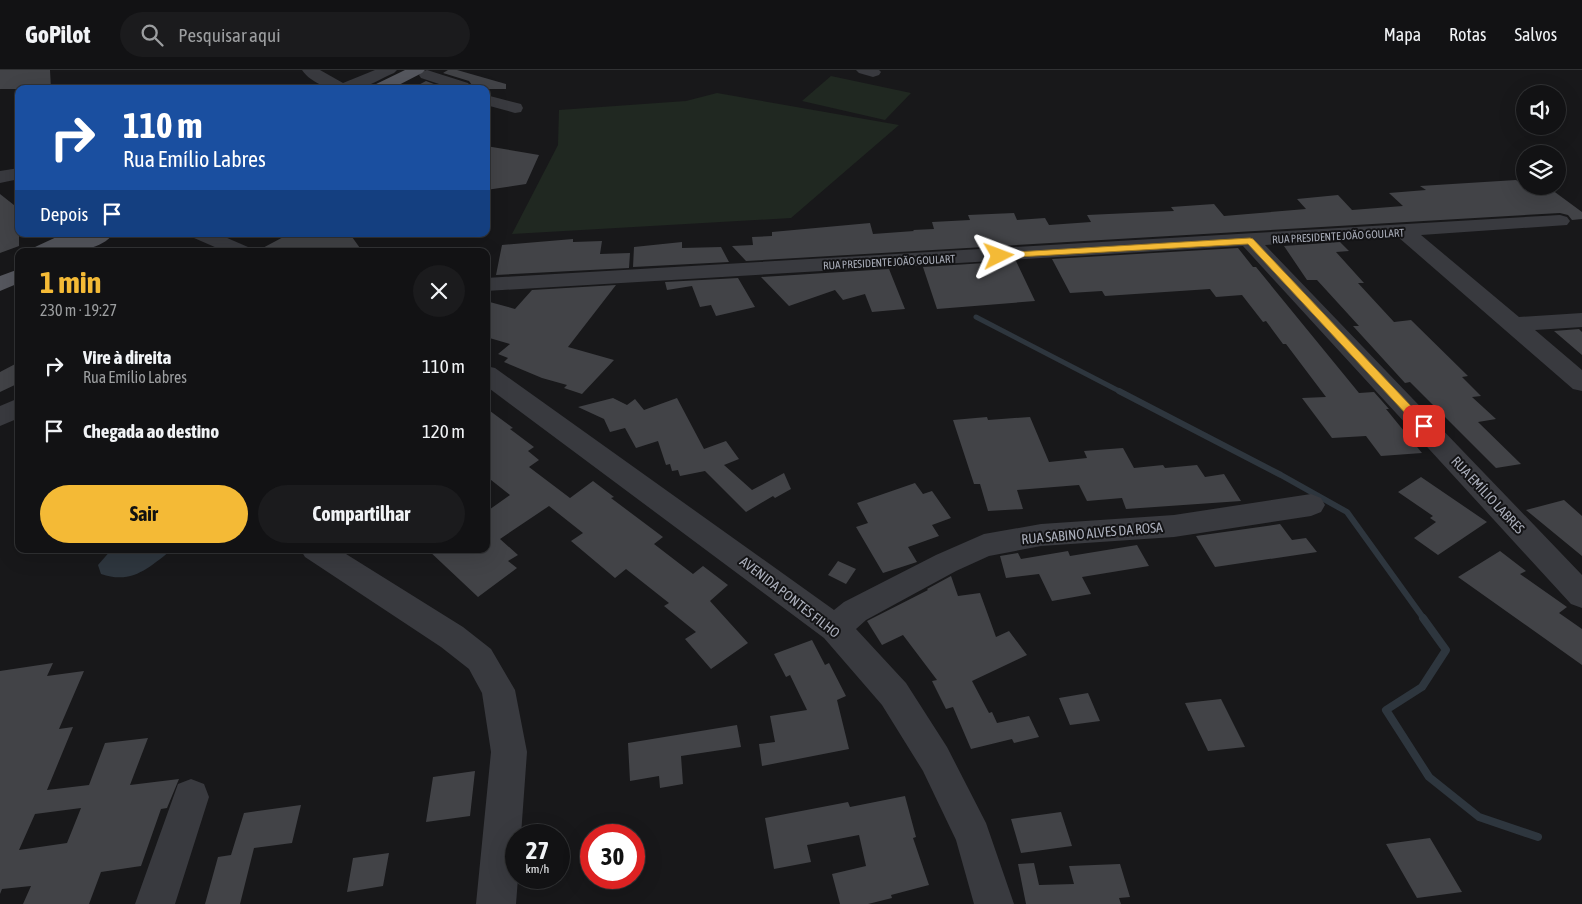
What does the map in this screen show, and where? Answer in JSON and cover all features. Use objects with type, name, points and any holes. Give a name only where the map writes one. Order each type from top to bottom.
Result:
[{"type":"main road","points":[[390,85],[427,72]]},
{"type":"main road","points":[[405,85],[427,72]]},
{"type":"main road","points":[[49,248],[72,237]]},
{"type":"main road","points":[[73,248],[97,237]]},
{"type":"main road","points":[[0,272],[15,264]]},
{"type":"main road","points":[[0,284],[15,277]]},
{"type":"street","points":[[310,70],[335,85]]},
{"type":"street","points":[[353,85],[389,70]]},
{"type":"street","points":[[427,72],[460,85]]},
{"type":"street","points":[[490,101],[515,108]]},
{"type":"street","points":[[0,177],[15,174]]},
{"type":"street","name":"RUA PRESIDENTE JOÃO GOULART","points":[[490,285],[1560,222]]},
{"type":"street","points":[[1405,232],[1582,383]]},
{"type":"street","points":[[209,237],[234,248]]},
{"type":"street","name":"RUA EMÍLIO LABRES","points":[[1250,241],[1582,595]]},
{"type":"street","points":[[1513,325],[1582,320]]},
{"type":"street","name":"AVENIDA PONTES FILHO","points":[[490,377],[834,628],[894,694],[935,759],[973,836],[994,904]]},
{"type":"street","points":[[0,417],[15,409]]},
{"type":"street","name":"RUA SABINO ALVES DA ROSA","points":[[834,628],[855,611],[946,563],[984,546],[1041,535],[1174,526],[1311,505]]},
{"type":"street","points":[[321,553],[430,622],[480,660],[498,690],[510,752],[496,904]]},
{"type":"street","points":[[155,904],[191,797]]},
{"type":"shaded area","points":[[831,76],[911,93],[885,120],[802,101]]},
{"type":"shaded area","points":[[717,93],[899,125],[791,218],[512,234],[558,145],[559,110],[686,101]]},
{"type":"shaded area","points":[[108,553],[168,553],[148,568],[132,576],[112,577],[101,574],[98,565]]},
{"type":"building","points":[[0,70],[50,70],[51,85],[15,85],[15,89],[0,89]]},
{"type":"building","points":[[448,70],[457,70],[506,84],[506,89],[490,89],[490,85],[472,85],[469,81],[443,73]]},
{"type":"building","points":[[426,81],[436,85],[418,85]]},
{"type":"building","points":[[490,147],[539,155],[526,184],[490,189]]},
{"type":"building","points":[[1516,180],[1516,195],[1559,195],[1582,212],[1582,219],[1572,220],[1568,215],[1560,213],[746,261],[732,246],[753,245],[752,237],[772,236],[772,232],[870,223],[873,234],[934,229],[932,222],[970,220],[968,215],[1014,213],[1017,220],[1045,218],[1049,225],[1091,222],[1087,215],[1174,211],[1171,207],[1214,204],[1224,216],[1306,209],[1297,199],[1338,195],[1352,210],[1403,206],[1389,193],[1426,190],[1420,186]]},
{"type":"building","points":[[0,194],[15,206],[15,237],[19,237],[19,246],[0,253]]},
{"type":"building","points":[[283,237],[352,237],[360,248],[263,248]]},
{"type":"building","points":[[573,239],[573,242],[602,241],[600,254],[630,253],[629,268],[496,275],[502,245]]},
{"type":"building","points":[[682,242],[682,248],[721,247],[729,262],[633,267],[634,247]]},
{"type":"building","points":[[1340,242],[1349,251],[1336,252],[1364,283],[1358,283],[1394,322],[1411,320],[1468,376],[1462,377],[1481,396],[1472,397],[1496,419],[1478,422],[1521,464],[1496,468],[1410,382],[1405,383],[1353,326],[1359,326],[1317,280],[1307,280],[1284,246]]},
{"type":"building","points":[[1238,248],[1253,267],[1256,267],[1359,393],[1374,392],[1422,453],[1381,456],[1366,436],[1332,438],[1302,398],[1326,397],[1286,344],[1283,344],[1266,321],[1263,322],[1242,295],[1216,297],[1210,289],[1105,296],[1102,291],[1070,293],[1052,259]]},
{"type":"building","points":[[1016,261],[1035,301],[937,309],[923,267]]},
{"type":"building","points":[[889,269],[905,309],[872,312],[865,294],[843,300],[835,290],[789,306],[761,277]]},
{"type":"building","points":[[738,278],[755,307],[716,316],[711,305],[700,307],[692,286],[667,290],[665,282]]},
{"type":"building","points":[[616,285],[568,347],[614,360],[582,394],[564,388],[567,385],[542,378],[504,362],[508,358],[498,354],[510,344],[490,338],[490,302],[515,309],[532,290]]},
{"type":"building","points":[[1579,329],[1582,332],[1582,355],[1554,331]]},
{"type":"building","points":[[15,364],[15,385],[0,392],[0,372]]},
{"type":"building","points":[[613,398],[627,405],[635,399],[644,410],[677,398],[704,449],[726,441],[739,459],[724,465],[752,490],[784,473],[791,489],[775,498],[773,496],[746,512],[705,471],[680,476],[678,470],[672,471],[670,464],[666,465],[658,441],[636,448],[625,428],[610,432],[604,419],[578,407]]},
{"type":"building","points":[[490,411],[534,447],[528,451],[539,460],[529,467],[570,498],[593,481],[614,497],[611,498],[663,537],[654,544],[693,574],[703,566],[728,585],[710,601],[748,643],[711,669],[685,639],[696,632],[664,606],[669,603],[626,569],[615,578],[571,541],[583,533],[549,506],[500,539],[518,555],[508,561],[517,568],[478,597],[431,553],[490,553],[490,509],[510,495],[490,479]]},
{"type":"building","points":[[987,417],[988,420],[1030,417],[1049,462],[1087,458],[1084,451],[1123,448],[1134,468],[1163,465],[1165,468],[1197,465],[1205,477],[1224,474],[1241,501],[1126,509],[1122,498],[1087,501],[1079,485],[1017,490],[1023,509],[988,511],[980,484],[974,484],[953,420]]},
{"type":"building","points":[[1421,477],[1487,522],[1438,555],[1414,538],[1436,522],[1430,518],[1433,516],[1398,492]]},
{"type":"building","points":[[915,483],[923,494],[932,491],[951,518],[932,525],[939,536],[908,547],[917,562],[883,573],[856,527],[868,523],[857,503]]},
{"type":"building","points":[[1564,500],[1582,516],[1582,556],[1526,510]]},
{"type":"building","points":[[1280,524],[1292,540],[1306,538],[1317,552],[1215,567],[1196,536]]},
{"type":"building","points":[[1137,545],[1149,566],[1082,577],[1091,594],[1052,601],[1039,574],[1006,578],[1000,556],[1018,553],[1021,559],[1068,551],[1070,556]]},
{"type":"building","points":[[1500,551],[1526,571],[1520,574],[1567,607],[1559,613],[1582,629],[1582,665],[1458,577]]},
{"type":"building","points":[[838,561],[856,569],[846,584],[828,575]]},
{"type":"building","points":[[951,576],[958,596],[980,593],[996,637],[1009,631],[1027,655],[972,681],[989,713],[992,712],[997,723],[1029,716],[1039,737],[1014,743],[1012,739],[971,749],[953,707],[946,709],[932,681],[937,680],[903,635],[882,645],[867,621]]},
{"type":"building","points":[[812,640],[825,665],[829,663],[846,696],[837,700],[849,749],[762,766],[759,744],[775,742],[770,716],[807,710],[790,675],[786,677],[774,654]]},
{"type":"building","points":[[53,663],[47,676],[84,671],[59,729],[73,727],[47,790],[89,785],[105,743],[148,738],[130,785],[179,779],[167,808],[161,809],[141,866],[101,872],[89,904],[23,904],[31,886],[2,889],[0,894],[0,671]],"holes":[[[81,808],[67,843],[19,850],[35,814]]]},
{"type":"building","points":[[1088,693],[1100,721],[1070,725],[1059,698]]},
{"type":"building","points":[[1221,699],[1245,747],[1208,751],[1185,703]]},
{"type":"building","points":[[737,725],[741,747],[681,756],[683,784],[660,788],[659,776],[630,781],[628,743]]},
{"type":"building","points":[[475,771],[470,816],[426,822],[433,777]]},
{"type":"building","points":[[905,796],[916,837],[913,838],[929,885],[891,895],[892,898],[868,904],[840,904],[832,874],[866,866],[859,835],[807,845],[811,862],[774,869],[765,818],[848,802],[850,807]]},
{"type":"building","points":[[301,805],[292,843],[254,848],[240,904],[205,904],[218,857],[231,855],[244,813]]},
{"type":"building","points":[[1061,812],[1072,846],[1021,853],[1011,819]]},
{"type":"building","points":[[1430,838],[1462,892],[1417,898],[1386,844]]},
{"type":"building","points":[[389,853],[383,886],[347,892],[353,858]]},
{"type":"building","points":[[1034,863],[1039,885],[1074,884],[1069,866],[1120,864],[1130,897],[1119,898],[1121,904],[1026,904],[1018,864]]},
{"type":"waterway","points":[[976,317],[1121,392]]},
{"type":"waterway","points":[[1119,391],[1281,475],[1347,512],[1424,619]]},
{"type":"waterway","points":[[1423,618],[1446,650],[1422,687],[1386,710],[1429,777],[1479,817],[1538,837]]},
{"type":"route","points":[[999,256],[1250,241],[1424,426]]}]
